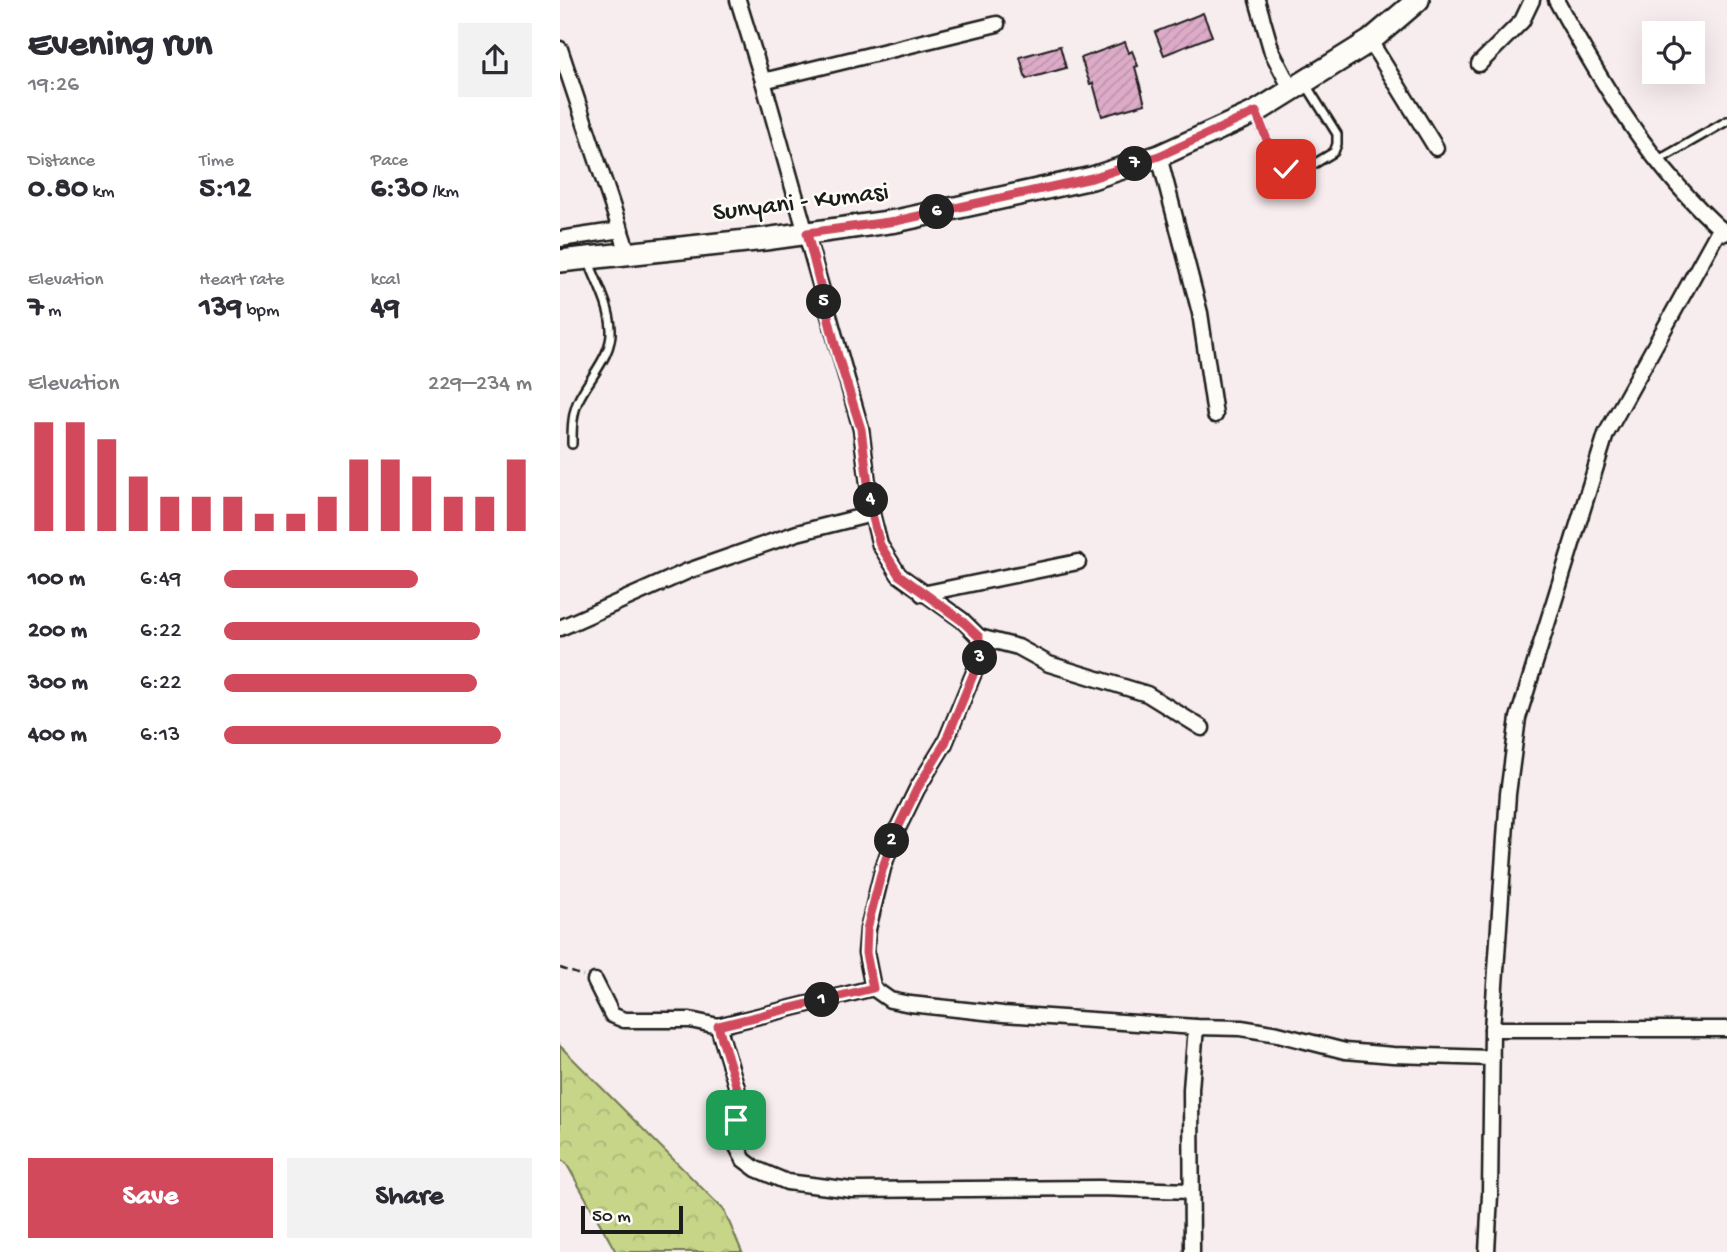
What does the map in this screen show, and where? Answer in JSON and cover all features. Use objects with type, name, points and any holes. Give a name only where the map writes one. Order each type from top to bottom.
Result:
[{"type":"main road","name":"Sunyani - Kumasi","points":[[560,261],[896,221],[1080,181],[1159,156],[1256,112],[1370,41],[1418,0]]},
{"type":"street","points":[[738,0],[807,233],[835,343],[861,429],[872,514],[880,545],[899,575],[961,620],[979,637],[1018,647],[1049,664],[1147,694],[1202,728]]},
{"type":"street","points":[[1257,0],[1272,52],[1299,87]]},
{"type":"street","points":[[1479,64],[1522,21],[1532,0]]},
{"type":"street","points":[[1487,1252],[1492,1029],[1508,794],[1518,718],[1606,434],[1723,232],[1695,207],[1657,161],[1603,81],[1556,0]]},
{"type":"street","points":[[763,81],[997,23]]},
{"type":"street","points":[[1370,41],[1436,148]]},
{"type":"street","points":[[560,49],[628,253]]},
{"type":"street","points":[[1159,156],[1200,313],[1214,415]]},
{"type":"street","points":[[560,239],[621,230]]},
{"type":"street","points":[[560,628],[688,571],[797,533],[872,514]]},
{"type":"street","points":[[922,594],[1078,562]]},
{"type":"street","points":[[979,637],[980,658],[945,743],[917,789],[894,836],[883,867],[867,929],[866,953],[873,988],[890,1000],[909,1004],[1003,1014],[1241,1028],[1278,1034],[1345,1051],[1492,1058]]},
{"type":"street","points":[[595,981],[612,1015],[624,1020],[690,1020],[718,1026],[873,988]]},
{"type":"street","points":[[718,1026],[737,1088],[736,1144],[744,1160],[756,1169],[787,1182],[852,1190],[1099,1188],[1191,1191]]},
{"type":"street","points":[[1192,1252],[1191,1089],[1196,1027]]},
{"type":"street","points":[[1492,1029],[1727,1029]]},
{"type":"lane","points":[[1256,112],[1275,160],[1286,169],[1304,170],[1334,152],[1337,134],[1299,87]]},
{"type":"lane","points":[[1657,161],[1727,121]]},
{"type":"lane","points":[[572,444],[572,423],[577,403],[606,353],[611,330],[588,258]]},
{"type":"path","points":[[560,968],[595,981]]},
{"type":"green space","points":[[560,1046],[724,1210],[742,1252],[616,1252],[566,1163],[560,1159]]},
{"type":"building","points":[[1203,13],[1212,36],[1164,55],[1155,32]]},
{"type":"building","points":[[1125,42],[1138,66],[1135,67],[1145,104],[1102,116],[1093,83],[1090,84],[1081,58]]},
{"type":"building","points":[[1060,46],[1066,68],[1026,79],[1020,57]]},
{"type":"route","points":[[736,1120],[737,1088],[718,1026],[873,988],[866,953],[867,929],[883,867],[894,836],[917,789],[945,743],[980,658],[979,637],[961,620],[899,575],[880,545],[872,514],[861,429],[838,356],[807,233],[896,221],[1092,178],[1159,156],[1256,112],[1275,160],[1286,169]]}]
